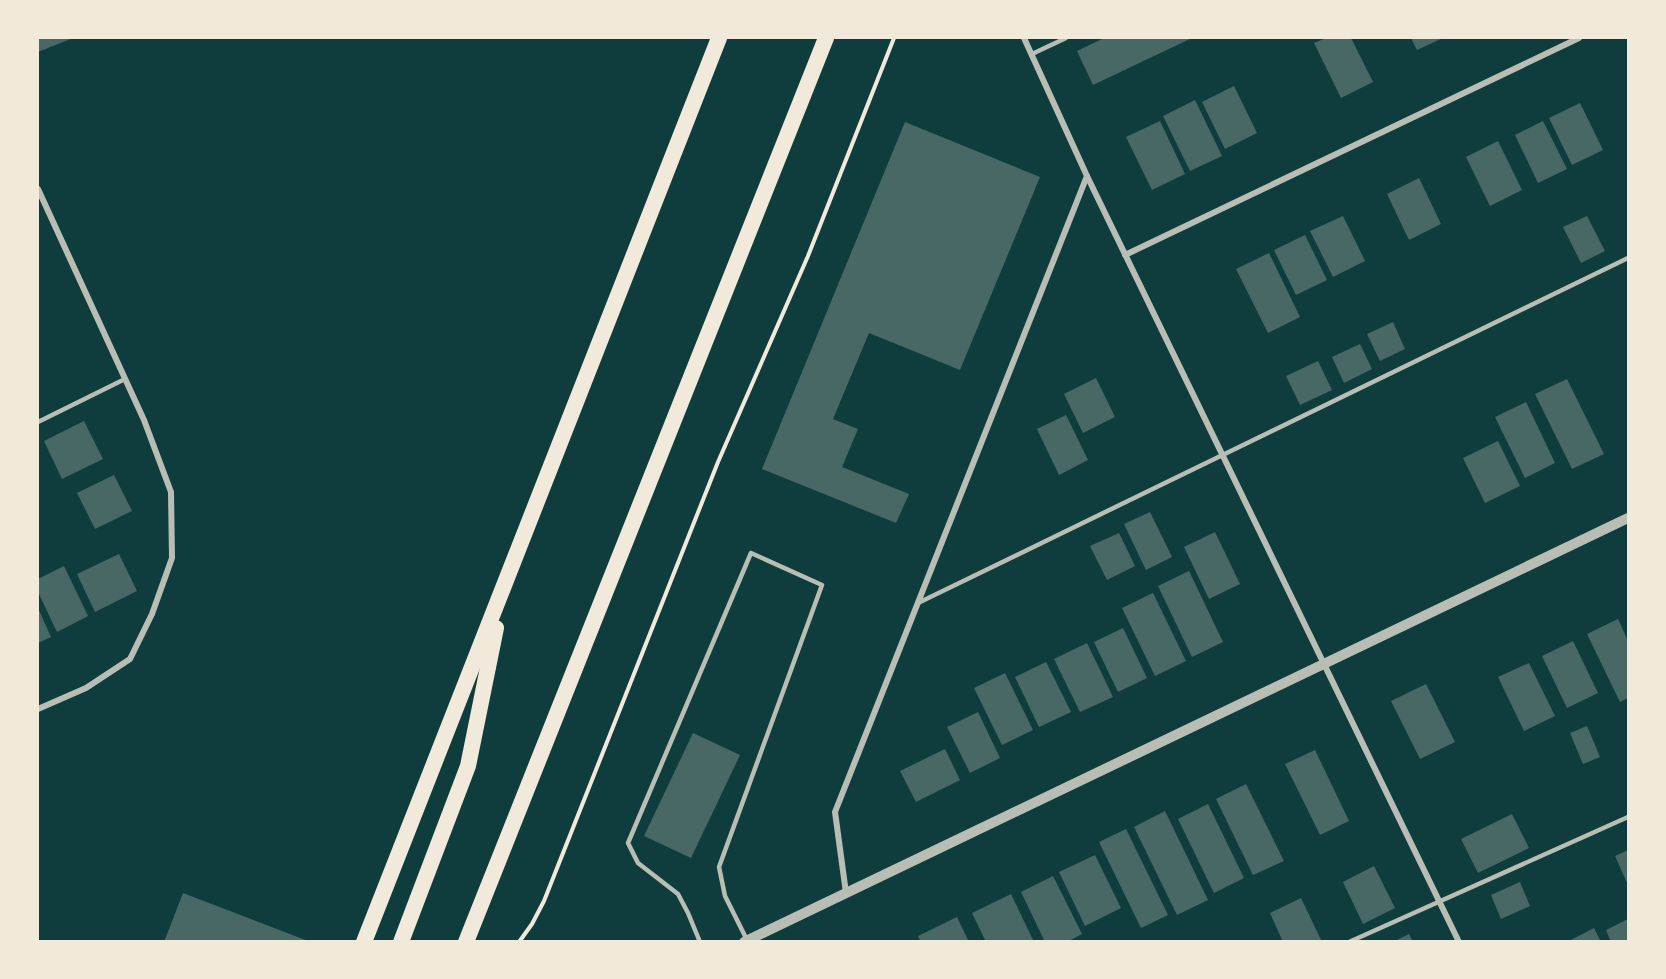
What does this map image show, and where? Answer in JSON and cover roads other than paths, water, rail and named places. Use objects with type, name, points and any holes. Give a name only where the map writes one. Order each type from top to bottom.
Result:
[{"type":"highway","points":[[364,942],[719,38]]},
{"type":"highway","points":[[471,937],[826,38]]},
{"type":"highway","points":[[401,942],[468,766],[504,585]]},
{"type":"street","points":[[1024,38],[1125,255],[1459,942]]},
{"type":"street","points":[[1125,255],[1579,38]]},
{"type":"street","points":[[846,893],[835,812],[1087,176]]},
{"type":"street","points":[[38,189],[144,420],[171,492],[172,558],[152,614],[130,658],[86,688],[38,708]]},
{"type":"street","points":[[746,941],[1629,518]]},
{"type":"lane","points":[[1032,54],[1066,38]]},
{"type":"lane","points":[[918,603],[1629,258]]},
{"type":"lane","points":[[38,422],[125,380]]},
{"type":"lane","points":[[700,942],[678,894],[638,863],[628,843],[751,553],[822,585],[719,867],[724,896],[746,941]]},
{"type":"lane","points":[[1349,942],[1629,817]]}]
